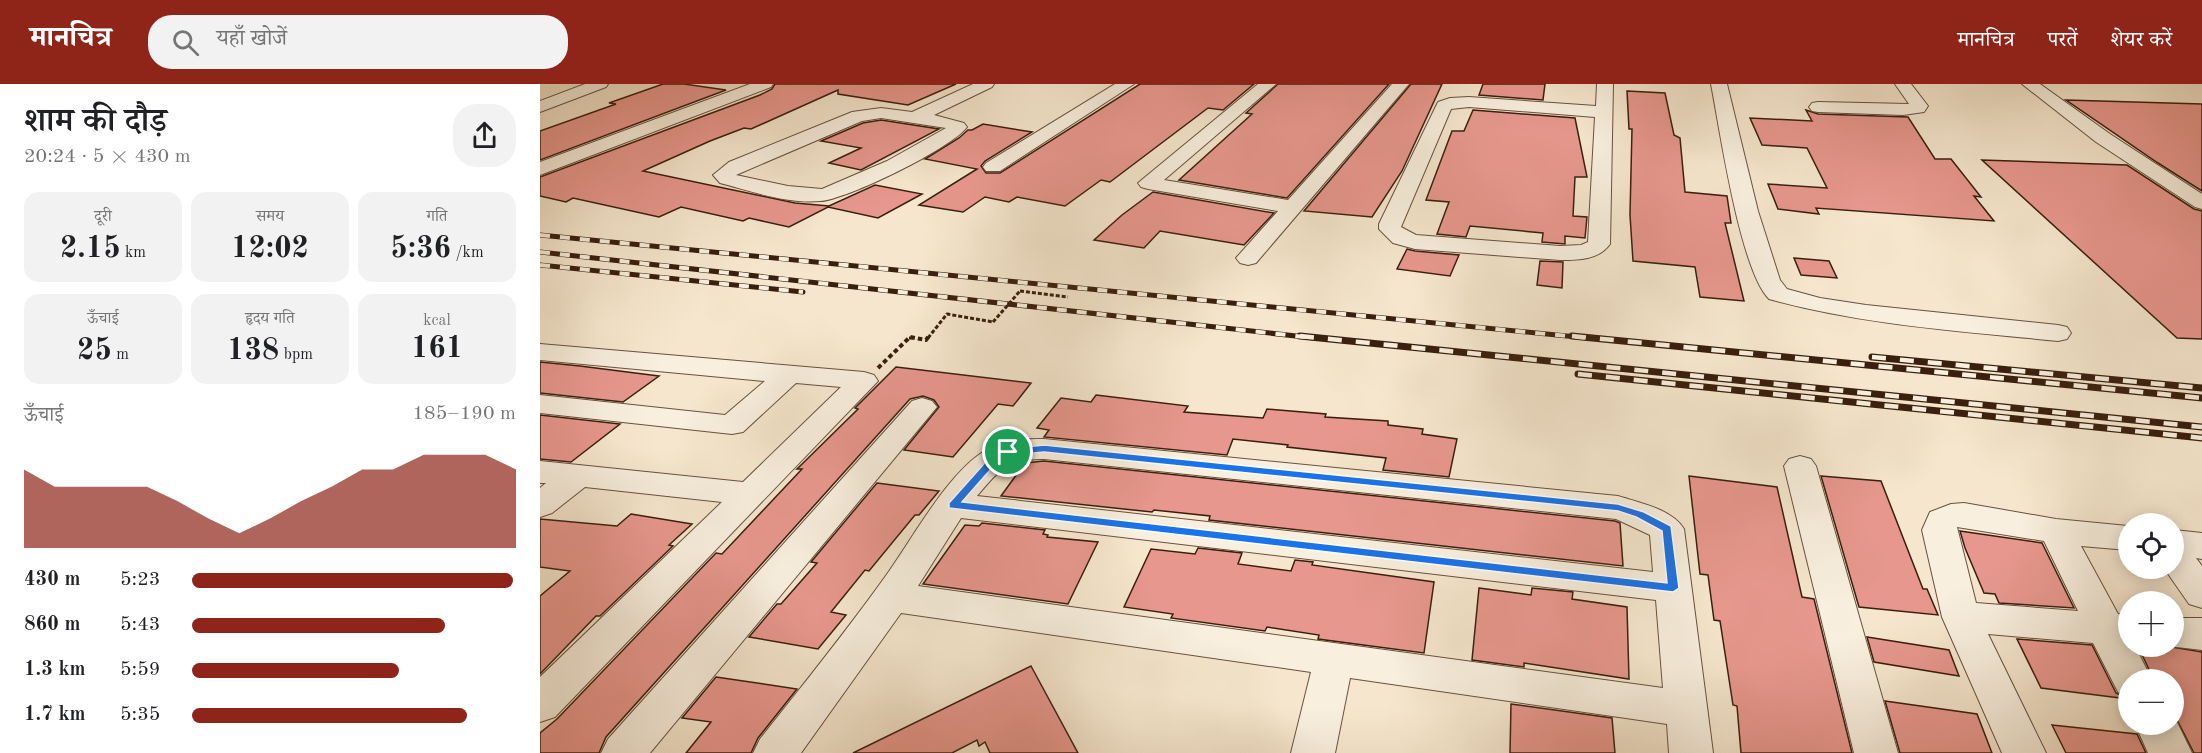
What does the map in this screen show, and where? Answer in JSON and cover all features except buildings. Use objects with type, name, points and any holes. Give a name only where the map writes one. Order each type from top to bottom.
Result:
[{"type":"street","points":[[540,107],[600,84]]},
{"type":"street","points":[[540,169],[765,84]]},
{"type":"street","points":[[922,114],[958,127],[936,142],[836,192],[822,195],[798,193],[727,178],[723,175],[736,166],[858,116],[880,113],[922,114],[986,84]]},
{"type":"street","points":[[993,166],[1126,84]]},
{"type":"street","points":[[1268,84],[1148,183],[1292,207]]},
{"type":"street","points":[[1248,258],[1401,84]]},
{"type":"street","points":[[1603,112],[1469,102],[1450,103],[1444,106],[1403,192],[1390,229],[1401,238],[1415,242],[1560,253],[1594,249],[1599,244],[1605,84]]},
{"type":"street","points":[[1719,84],[1747,211],[1768,280],[1779,294],[1818,305],[1866,313],[2058,333]]},
{"type":"street","points":[[1818,107],[1918,108],[1919,106],[1903,84]]},
{"type":"street","points":[[2030,84],[2103,138],[2202,203]]},
{"type":"street","points":[[540,352],[864,381]]},
{"type":"street","points":[[540,404],[732,425],[790,374]]},
{"type":"street","points":[[540,704],[864,381]]},
{"type":"street","points":[[623,753],[922,407]]},
{"type":"street","points":[[775,753],[892,597],[953,505],[994,459],[1008,452],[1044,449],[1618,508],[1640,515],[1667,529],[1691,753]]},
{"type":"street","points":[[1800,466],[1876,753]]},
{"type":"street","points":[[540,472],[751,494]]},
{"type":"street","points":[[540,506],[578,476]]},
{"type":"street","points":[[953,505],[1673,588]]},
{"type":"street","points":[[2024,753],[1961,617],[1939,530],[1942,520],[1951,516],[1964,515],[2056,531],[2118,537]]},
{"type":"street","points":[[2056,531],[2117,629],[2129,669]]},
{"type":"street","points":[[2184,544],[2202,546]]},
{"type":"street","points":[[2184,569],[2202,594]]},
{"type":"street","points":[[892,597],[1686,709]]},
{"type":"street","points":[[1961,617],[2117,629]]},
{"type":"street","points":[[2184,633],[2202,634]]},
{"type":"street","points":[[1313,753],[1334,659]]},
{"type":"street","points":[[2161,735],[2170,753]]},
{"type":"path","points":[[864,381],[910,338],[926,340],[947,314],[993,322],[1020,291],[1068,297]]},
{"type":"railway","points":[[540,235],[1587,338]]},
{"type":"railway","points":[[540,252],[1314,338]]},
{"type":"railway","points":[[540,265],[803,292]]},
{"type":"railway","points":[[1300,336],[2202,427]]},
{"type":"railway","points":[[1572,336],[2202,398]]},
{"type":"railway","points":[[1872,357],[2202,388]]},
{"type":"railway","points":[[1578,374],[2202,438]]},
{"type":"route","points":[[1044,449],[1618,508],[1640,515],[1667,529],[1673,588],[953,505],[982,469],[994,459],[1008,452],[1044,449]]}]
